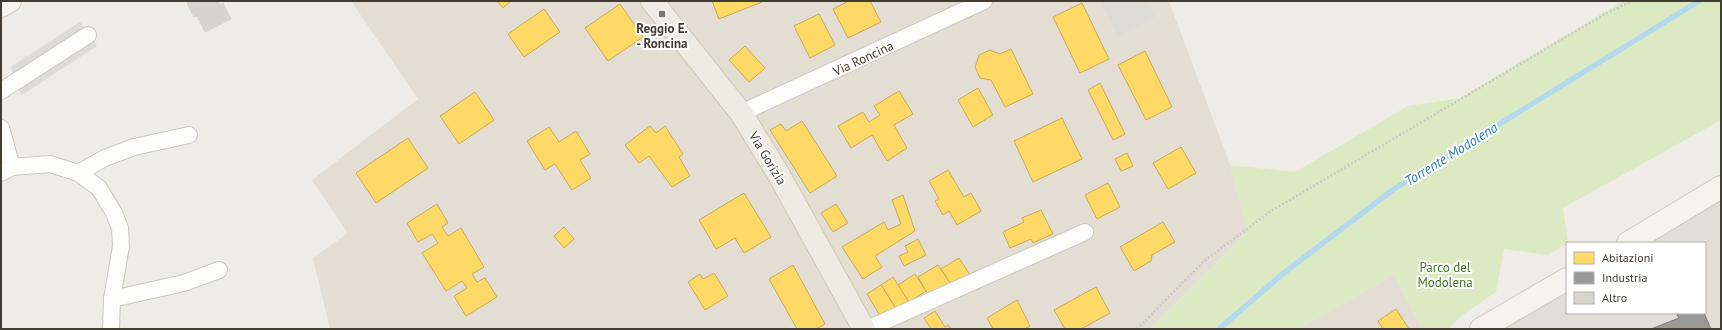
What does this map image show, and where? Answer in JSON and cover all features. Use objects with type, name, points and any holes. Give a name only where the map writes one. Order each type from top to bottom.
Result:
[{"type":"main road","name":"Via Gorizia","points":[[652,1],[741,114],[779,175],[864,329]]},
{"type":"street","points":[[1,6],[10,1]]},
{"type":"street","name":"Via Roncina","points":[[741,114],[984,1]]},
{"type":"street","points":[[1,91],[88,35]]},
{"type":"street","points":[[1,128],[6,170],[50,164],[78,173],[99,188],[114,213],[120,228],[121,246],[112,299],[111,329]]},
{"type":"street","points":[[78,173],[105,158],[134,147],[189,135]]},
{"type":"street","points":[[1630,242],[1721,188]]},
{"type":"street","points":[[867,329],[1085,232]]},
{"type":"street","points":[[112,299],[184,283],[219,270]]},
{"type":"street","points":[[1481,329],[1566,280]]},
{"type":"path","points":[[1137,329],[1204,261],[1271,211],[1605,14],[1632,1]]},
{"type":"shaded area","points":[[351,1],[1169,1],[1230,165],[1248,232],[1150,329],[330,329],[313,258],[348,233],[312,180],[418,99]]},
{"type":"shaded area","points":[[1101,1],[1147,1],[1155,17],[1118,36]]},
{"type":"shaded area","points":[[80,22],[97,46],[22,95],[15,82],[18,80],[10,67]]},
{"type":"shaded area","points":[[1721,183],[1721,329],[1477,329],[1566,276],[1566,314],[1706,314],[1706,242],[1623,242]]},
{"type":"shaded area","points":[[1394,275],[1422,329],[1298,329]]},
{"type":"green space","name":"Parco del Modolena","points":[[1623,1],[1721,1],[1721,120],[1563,208],[1568,242],[1548,255],[1504,249],[1496,292],[1461,316],[1448,329],[1422,329],[1394,275],[1298,329],[1150,329],[1248,232],[1230,165],[1295,172],[1408,106],[1460,98]]},
{"type":"building: Abitazioni","points":[[497,1],[511,1],[503,8]]},
{"type":"building: Abitazioni","points":[[712,1],[762,1],[762,2],[719,19]]},
{"type":"building: Abitazioni","points":[[849,1],[870,1],[881,22],[848,38],[833,9]]},
{"type":"building: Abitazioni","points":[[1082,3],[1109,59],[1080,73],[1053,17]]},
{"type":"building: Abitazioni","points":[[620,4],[643,37],[608,61],[585,28]]},
{"type":"building: Abitazioni","points":[[544,9],[560,32],[524,57],[508,34]]},
{"type":"building: Abitazioni","points":[[819,14],[835,45],[810,58],[794,26]]},
{"type":"building: Abitazioni","points":[[745,46],[765,68],[749,82],[729,60]]},
{"type":"building: Abitazioni","points":[[1011,49],[1033,94],[1005,107],[991,80],[980,78],[975,67],[979,55],[990,50],[1000,54]]},
{"type":"building: Abitazioni","points":[[1145,51],[1172,107],[1146,120],[1118,65]]},
{"type":"building: Abitazioni","points":[[1100,83],[1125,134],[1113,140],[1088,90]]},
{"type":"building: Abitazioni","points":[[978,88],[993,115],[973,127],[958,100]]},
{"type":"building: Abitazioni","points":[[899,91],[913,114],[894,125],[907,148],[887,161],[872,135],[851,148],[838,126],[863,112],[869,122],[880,115],[874,106]]},
{"type":"building: Abitazioni","points":[[475,92],[494,120],[459,144],[440,116]]},
{"type":"building: Abitazioni","points":[[1062,118],[1082,159],[1033,182],[1014,141]]},
{"type":"building: Abitazioni","points":[[802,121],[837,176],[810,193],[770,130],[781,124],[786,131]]},
{"type":"building: Abitazioni","points":[[650,126],[656,133],[665,126],[683,154],[679,157],[690,176],[672,187],[649,156],[639,163],[625,145]]},
{"type":"building: Abitazioni","points":[[549,127],[559,142],[576,131],[590,154],[580,160],[591,178],[572,190],[555,164],[545,170],[527,141]]},
{"type":"building: Abitazioni","points":[[408,138],[428,168],[376,203],[356,173]]},
{"type":"building: Abitazioni","points":[[1181,147],[1196,173],[1168,189],[1153,163]]},
{"type":"building: Abitazioni","points":[[1127,153],[1133,166],[1121,171],[1115,159]]},
{"type":"building: Abitazioni","points":[[948,170],[964,197],[971,193],[981,211],[957,225],[949,211],[943,215],[935,201],[939,199],[929,181]]},
{"type":"building: Abitazioni","points":[[1108,183],[1120,207],[1097,219],[1085,195]]},
{"type":"building: Abitazioni","points":[[744,193],[771,237],[744,253],[735,238],[716,249],[699,220]]},
{"type":"building: Abitazioni","points":[[903,195],[915,231],[875,256],[882,267],[863,279],[842,247],[884,222],[888,230],[901,224],[892,200]]},
{"type":"building: Abitazioni","points":[[437,204],[448,223],[442,227],[448,236],[461,228],[484,267],[472,274],[477,282],[485,278],[497,297],[466,316],[454,296],[467,288],[462,281],[446,291],[422,253],[438,243],[432,234],[418,242],[407,223]]},
{"type":"building: Abitazioni","points":[[836,204],[848,223],[833,232],[821,213]]},
{"type":"building: Abitazioni","points":[[1041,210],[1053,234],[1033,243],[1031,239],[1010,248],[1003,232],[1024,222],[1022,218]]},
{"type":"building: Abitazioni","points":[[1163,222],[1175,242],[1152,255],[1151,261],[1134,271],[1120,247]]},
{"type":"building: Abitazioni","points":[[564,227],[574,239],[564,248],[554,236]]},
{"type":"building: Abitazioni","points":[[918,239],[926,255],[904,266],[899,256],[908,252],[905,246]]},
{"type":"building: Abitazioni","points":[[959,258],[970,275],[952,286],[941,269]]},
{"type":"building: Abitazioni","points":[[793,265],[825,324],[816,329],[797,329],[769,279]]},
{"type":"building: Abitazioni","points":[[938,265],[950,283],[929,296],[918,277]]},
{"type":"building: Abitazioni","points":[[714,273],[728,296],[705,310],[688,282],[700,274],[703,279]]},
{"type":"building: Abitazioni","points":[[915,274],[926,291],[909,302],[898,285]]},
{"type":"building: Abitazioni","points":[[893,277],[909,302],[897,310],[881,285]]},
{"type":"building: Abitazioni","points":[[881,285],[897,310],[882,319],[867,294]]},
{"type":"building: Abitazioni","points":[[1096,287],[1110,313],[1081,329],[1065,329],[1054,310]]},
{"type":"building: Abitazioni","points":[[1017,300],[1030,326],[1024,329],[993,329],[987,318]]},
{"type":"building: Abitazioni","points":[[1396,309],[1409,329],[1383,329],[1378,321]]},
{"type":"building: Abitazioni","points":[[935,311],[945,327],[948,325],[951,329],[931,329],[924,318]]},
{"type":"building: Industria","points":[[1677,314],[1704,314],[1711,329],[1651,329],[1679,318]]},
{"type":"building: Altro","points":[[189,1],[218,1],[220,5],[223,3],[231,19],[205,32],[197,16],[194,17],[187,3]]},
{"type":"waterway","name":"Torrente Modolena","points":[[1219,329],[1285,272],[1394,189],[1699,1]]},
{"type":"place","name":"Reggio E. - Roncina","points":[[662,14]]}]
